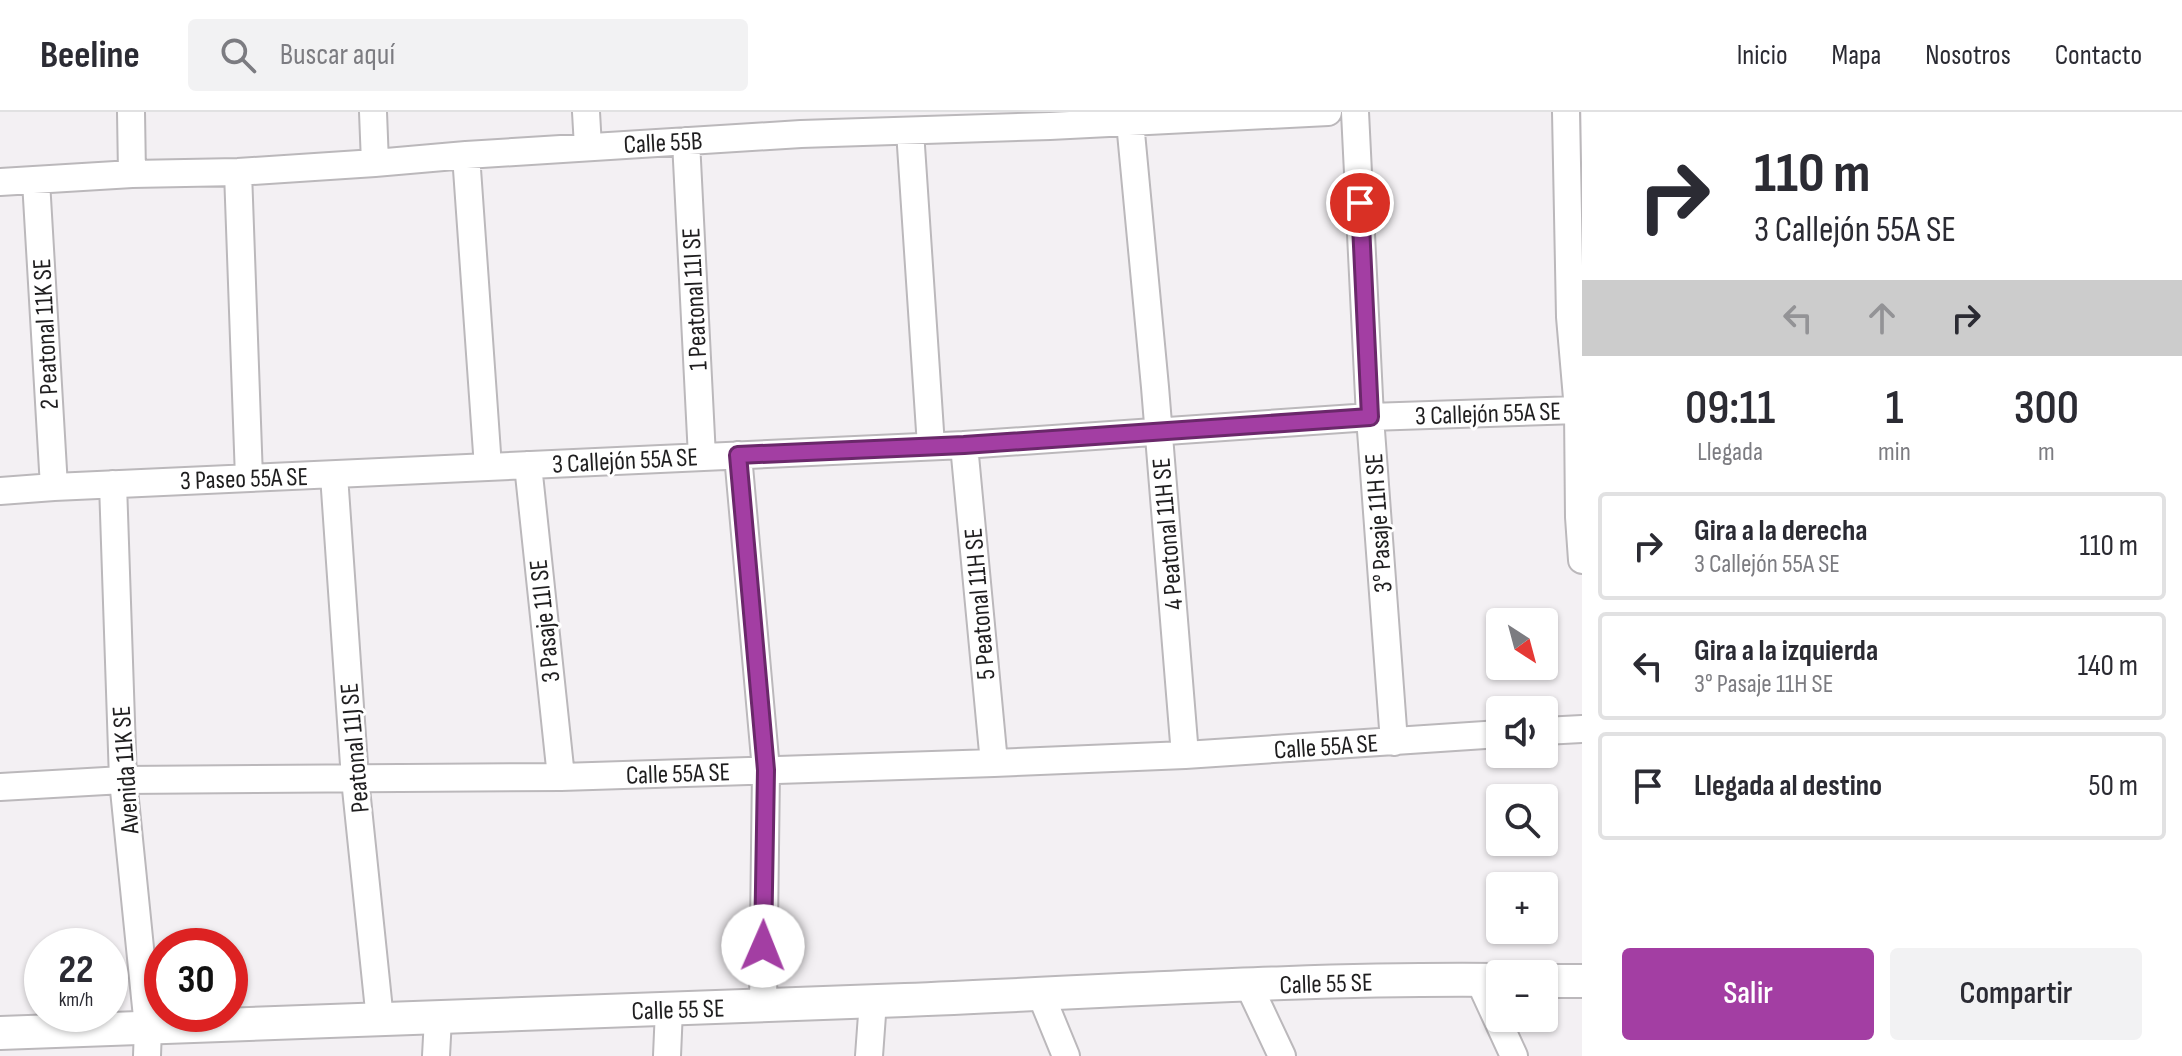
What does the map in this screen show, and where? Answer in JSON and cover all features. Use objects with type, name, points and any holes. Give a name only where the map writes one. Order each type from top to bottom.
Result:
[{"type":"street","points":[[131,112],[132,174]]},
{"type":"street","points":[[373,112],[375,163]]},
{"type":"street","points":[[586,112],[588,147]]},
{"type":"street","name":"Calle 55B","points":[[0,182],[132,174],[238,172],[686,141],[802,123],[910,131],[1050,119],[1130,122],[1328,112]]},
{"type":"street","name":"3° Pasaje 11H SE","points":[[1355,112],[1370,417],[1394,742]]},
{"type":"street","points":[[1566,112],[1576,317],[1582,560]]},
{"type":"street","name":"4 Peatonal 11H SE","points":[[1130,122],[1185,755]]},
{"type":"street","points":[[910,131],[931,446]]},
{"type":"street","name":"1 Peatonal 11I SE","points":[[686,141],[702,457]]},
{"type":"street","points":[[466,155],[488,467]]},
{"type":"street","points":[[238,172],[249,478]]},
{"type":"street","name":"2 Peatonal 11K SE","points":[[36,181],[54,487]]},
{"type":"street","name":"3 Callejón 55A SE","points":[[488,467],[964,445],[1370,417],[1578,410]]},
{"type":"street","name":"5 Peatonal 11H SE","points":[[964,445],[994,763]]},
{"type":"street","points":[[738,455],[766,770],[763,1005]]},
{"type":"street","name":"3 Pasaje 11I SE","points":[[528,465],[561,777]]},
{"type":"street","name":"3 Paseo 55A SE","points":[[0,491],[488,467]]},
{"type":"street","name":"Peatonal 11J SE","points":[[334,475],[355,779],[380,1020]]},
{"type":"street","name":"Avenida 11K SE","points":[[113,484],[123,780],[148,1041]]},
{"type":"street","points":[[1558,730],[1582,729]]},
{"type":"street","name":"Calle 55A SE","points":[[0,787],[123,780],[561,777],[994,763],[1185,755],[1486,735]]},
{"type":"street","name":"Calle 55 SE","points":[[0,1033],[148,1041],[380,1020],[1249,986],[1486,980]]},
{"type":"street","points":[[1558,981],[1582,981]]},
{"type":"street","points":[[1249,986],[1282,1056]]},
{"type":"street","points":[[1041,995],[1066,1056]]},
{"type":"street","points":[[869,1056],[873,1001]]},
{"type":"street","points":[[667,1056],[669,1009]]},
{"type":"street","points":[[436,1056],[438,1018]]},
{"type":"street","points":[[1506,1032],[1514,1056]]},
{"type":"route","points":[[763,946],[766,770],[738,455],[964,445],[1370,417],[1360,203]]}]
